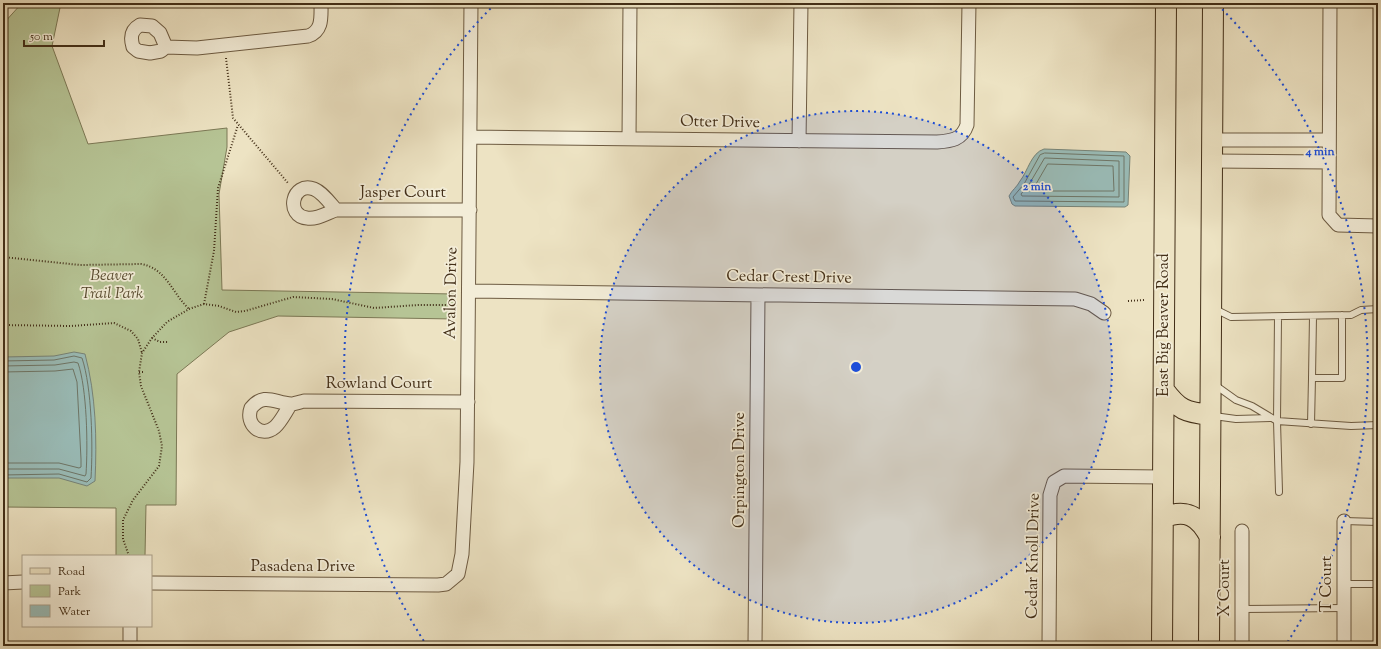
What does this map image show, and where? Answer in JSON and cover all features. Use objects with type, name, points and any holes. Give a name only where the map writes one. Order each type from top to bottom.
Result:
[{"type":"main road","name":"East Big Beaver Road","points":[[1162,646],[1166,3]]},
{"type":"main road","points":[[1209,646],[1213,3]]},
{"type":"main road","points":[[1164,390],[1180,408],[1187,412],[1210,415]]},
{"type":"main road","points":[[1163,518],[1178,513],[1193,516],[1204,526],[1210,537]]},
{"type":"street","points":[[166,47],[197,48],[308,36],[317,31],[320,25],[321,3]]},
{"type":"street","name":"Avalon Drive","points":[[453,580],[458,574],[462,554],[468,402],[471,3]]},
{"type":"street","points":[[629,139],[630,3]]},
{"type":"street","points":[[800,141],[801,3]]},
{"type":"street","name":"Otter Drive","points":[[470,137],[937,142],[953,140],[959,137],[965,130],[968,118],[969,3]]},
{"type":"street","points":[[1330,3],[1328,211],[1332,221],[1338,225],[1378,226]]},
{"type":"street","points":[[1212,140],[1329,140]]},
{"type":"street","points":[[1212,161],[1329,162]]},
{"type":"street","name":"Jasper Court","points":[[336,210],[470,210]]},
{"type":"street","name":"Cedar Crest Drive","points":[[470,291],[1074,299],[1090,304],[1104,313]]},
{"type":"street","name":"Orpington Drive","points":[[755,646],[758,295]]},
{"type":"street","name":"Rowland Court","points":[[290,404],[304,401],[468,402]]},
{"type":"street","name":"Cedar Knoll Drive","points":[[1049,646],[1050,495],[1054,482],[1058,478],[1064,476],[1163,477]]},
{"type":"street","name":"T Court","points":[[1344,521],[1344,646]]},
{"type":"street","name":"X Court","points":[[1242,531],[1242,646]]},
{"type":"street","name":"Pasadena Drive","points":[[152,583],[438,585],[446,584],[453,580]]},
{"type":"street","points":[[3,583],[22,582]]},
{"type":"street","points":[[130,627],[130,646]]},
{"type":"lane","points":[[1211,306],[1231,317],[1351,315],[1361,310],[1378,309]]},
{"type":"lane","points":[[1312,378],[1342,378],[1342,315]]},
{"type":"lane","points":[[1311,424],[1313,316]]},
{"type":"lane","points":[[1278,317],[1277,421],[1279,492]]},
{"type":"lane","points":[[1210,382],[1236,400],[1252,406],[1277,421],[1311,424],[1378,425]]},
{"type":"lane","points":[[1210,415],[1236,419],[1270,418]]},
{"type":"lane","points":[[1344,521],[1378,522]]},
{"type":"lane","points":[[1344,584],[1378,584]]},
{"type":"lane","points":[[1242,608],[1344,608]]},
{"type":"path","points":[[226,58],[233,118],[288,183]]},
{"type":"path","points":[[204,304],[214,251],[218,188],[238,125]]},
{"type":"path","points":[[3,258],[80,265],[141,264],[151,266],[163,275],[180,301],[189,309]]},
{"type":"path","points":[[129,555],[123,540],[123,520],[133,500],[159,466],[162,446],[159,431],[141,386],[139,372],[142,353],[152,338],[167,322],[189,309],[204,304],[236,312],[293,298],[332,299],[374,308],[418,305],[462,305]]},
{"type":"path","points":[[1128,301],[1144,300]]},
{"type":"path","points":[[3,326],[71,326],[114,323],[131,331],[138,339],[142,353]]},
{"type":"path","points":[[152,338],[160,342],[168,342]]},
{"type":"path","points":[[139,372],[144,372]]},
{"type":"green space","name":"Beaver Trail Park","points":[[22,3],[61,3],[52,46],[88,144],[227,128],[227,147],[219,194],[222,290],[455,294],[454,319],[278,316],[229,332],[177,374],[176,505],[146,505],[145,555],[116,555],[116,508],[3,507],[3,24]]},
{"type":"water","points":[[1044,149],[1126,152],[1130,156],[1128,205],[1125,207],[1015,206],[1012,204],[1009,196],[1010,194],[1023,177],[1036,154]]},
{"type":"water","points":[[74,352],[85,354],[89,370],[94,401],[96,433],[95,481],[87,486],[59,478],[3,478],[3,357],[54,356]]}]
